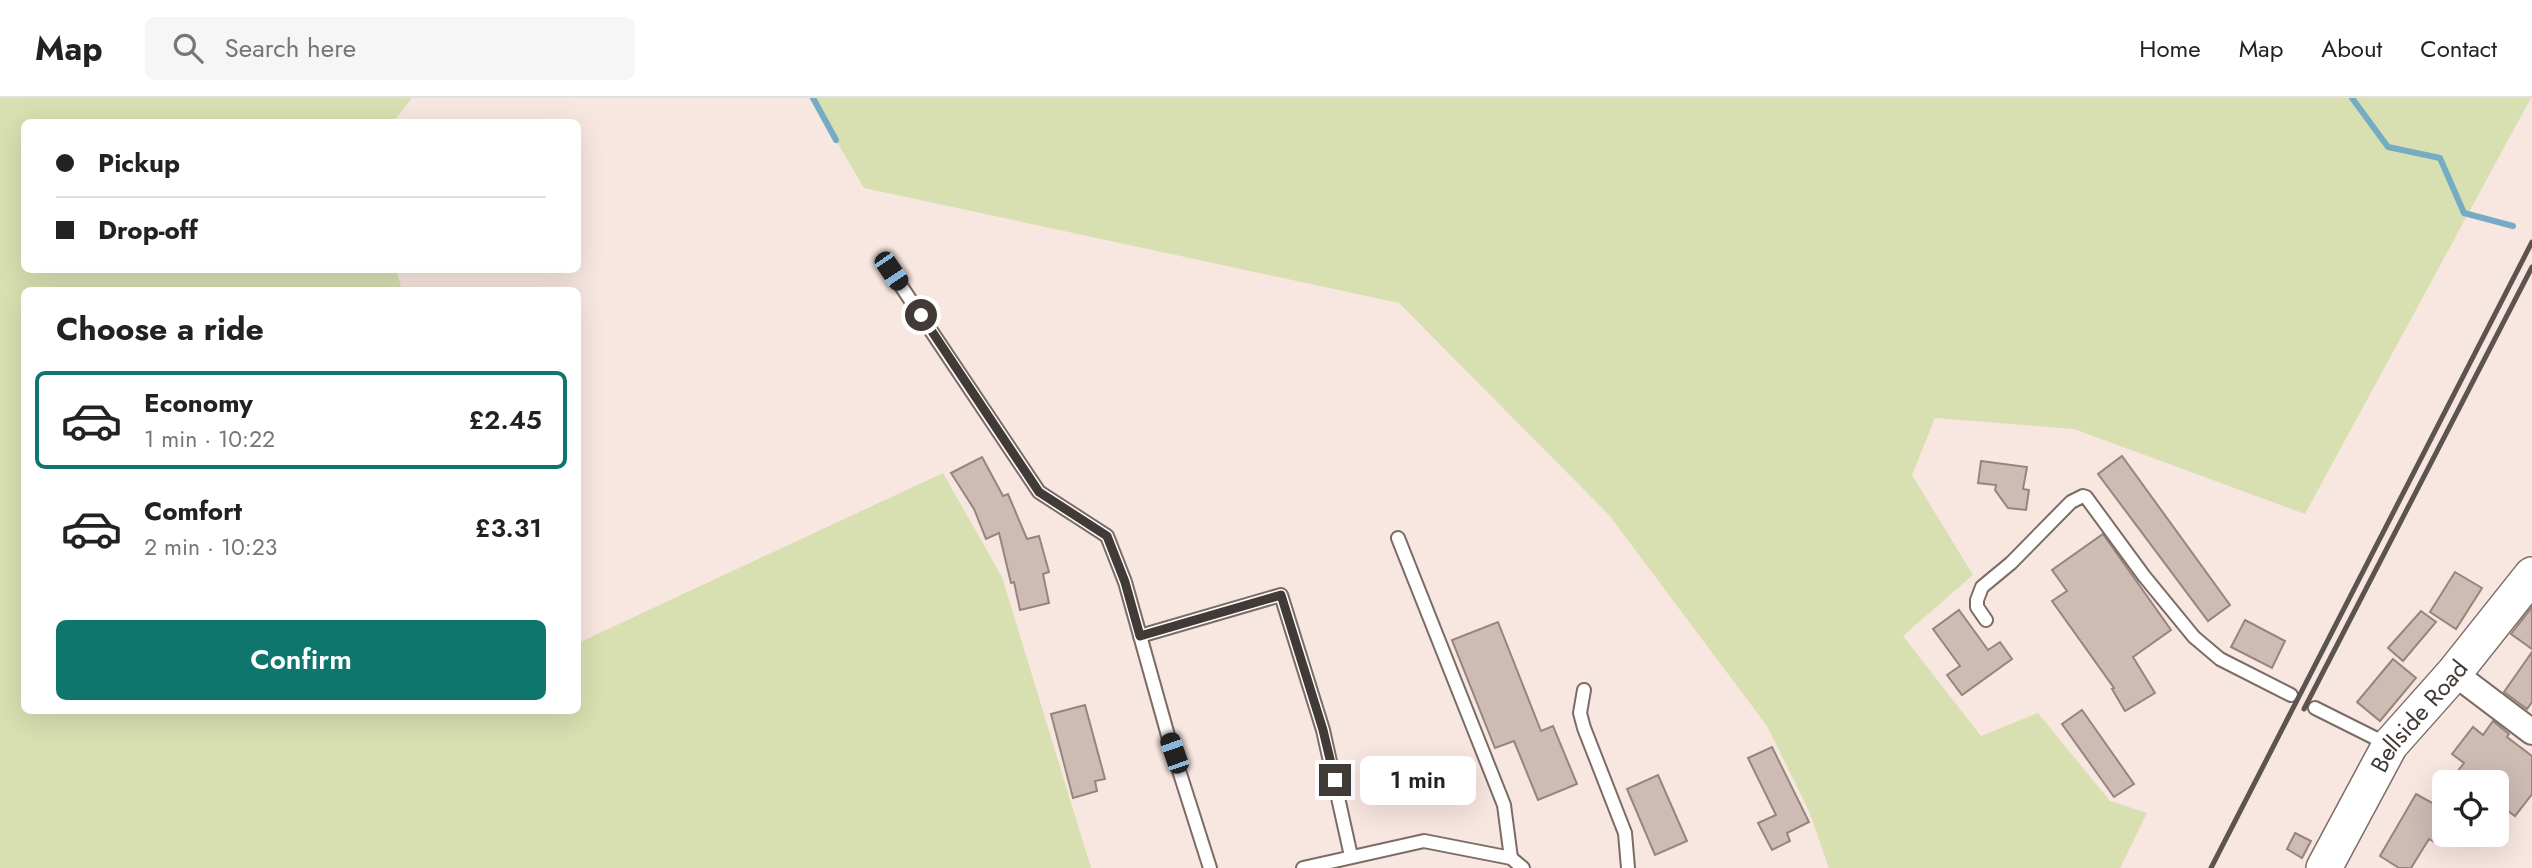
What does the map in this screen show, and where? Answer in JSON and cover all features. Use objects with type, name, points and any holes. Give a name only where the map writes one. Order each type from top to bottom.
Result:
[{"type":"main road","name":"Bellside Road","points":[[2324,868],[2390,745],[2454,673],[2532,575]]},
{"type":"street","points":[[2454,673],[2532,732]]},
{"type":"lane","points":[[891,271],[1039,492],[1107,536],[1125,582],[1169,739],[1210,868]]},
{"type":"lane","points":[[1986,620],[1977,607],[1982,587],[2011,563],[2071,502],[2083,496],[2194,637],[2220,659],[2291,695]]},
{"type":"lane","points":[[1398,538],[1504,805],[1511,858]]},
{"type":"lane","points":[[1140,636],[1281,595],[1323,730],[1351,856]]},
{"type":"lane","points":[[1584,690],[1580,713],[1625,833],[1628,868]]},
{"type":"lane","points":[[2315,708],[2390,745]]},
{"type":"lane","points":[[1303,868],[1424,841],[1511,858],[1523,868]]},
{"type":"green space","points":[[0,98],[412,98],[395,119],[21,119],[21,273],[397,273],[401,287],[21,287],[21,714],[581,714],[581,642],[943,473],[1002,577],[1091,868],[0,868]]},
{"type":"green space","points":[[811,98],[2531,98],[2305,514],[2074,429],[1935,418],[1912,475],[1973,575],[1903,636],[1981,736],[2038,713],[2110,801],[2147,813],[2120,868],[1829,868],[1809,811],[1767,726],[1609,515],[1399,303],[864,188]]},
{"type":"building","points":[[2122,456],[2230,605],[2208,621],[2098,474]]},
{"type":"building","points":[[982,457],[1003,496],[1008,494],[1027,539],[1039,536],[1049,572],[1043,574],[1049,603],[1020,610],[999,533],[986,539],[974,509],[951,473]]},
{"type":"building","points":[[1981,461],[2027,467],[2023,489],[2029,490],[2026,510],[2008,508],[1995,490],[1996,485],[1978,483]]},
{"type":"building","points":[[2103,534],[2171,630],[2133,657],[2155,693],[2125,711],[2112,689],[2114,688],[2052,601],[2067,591],[2052,570]]},
{"type":"building","points":[[2455,572],[2482,588],[2456,629],[2430,612]]},
{"type":"building","points":[[2532,607],[2532,649],[2511,634]]},
{"type":"building","points":[[1959,610],[1988,650],[2000,642],[2012,659],[1962,695],[1947,675],[1960,666],[1933,629]]},
{"type":"building","points":[[2421,611],[2436,622],[2403,661],[2388,648]]},
{"type":"building","points":[[2245,620],[2285,641],[2272,668],[2231,647]]},
{"type":"building","points":[[1498,622],[1541,731],[1553,726],[1577,784],[1538,800],[1514,741],[1495,748],[1452,640]]},
{"type":"building","points":[[2532,652],[2532,702],[2527,709],[2504,692]]},
{"type":"building","points":[[2393,659],[2416,678],[2380,721],[2357,702]]},
{"type":"building","points":[[1085,705],[1105,779],[1095,781],[1097,791],[1073,798],[1051,714]]},
{"type":"building","points":[[2082,710],[2134,784],[2114,797],[2062,724]]},
{"type":"building","points":[[2493,721],[2509,734],[2507,737],[2532,756],[2532,794],[2515,816],[2509,812],[2509,770],[2459,770],[2464,763],[2452,754],[2473,727],[2483,735]]},
{"type":"building","points":[[1772,747],[1809,822],[1787,833],[1790,841],[1772,850],[1758,823],[1776,815],[1748,758]]},
{"type":"building","points":[[1658,775],[1687,841],[1655,855],[1627,789]]},
{"type":"building","points":[[2416,794],[2432,803],[2432,841],[2429,839],[2411,868],[2399,868],[2380,856]]},
{"type":"building","points":[[2295,833],[2311,841],[2302,858],[2287,849]]},
{"type":"waterway","points":[[813,98],[836,140]]},
{"type":"waterway","points":[[2352,98],[2388,147],[2440,158],[2464,213],[2513,226]]},
{"type":"railway","points":[[2211,868],[2532,242]]},
{"type":"railway","points":[[2304,709],[2532,267]]},
{"type":"route","points":[[921,315],[1039,492],[1107,536],[1125,582],[1140,636],[1281,595],[1323,730],[1335,780]]}]
